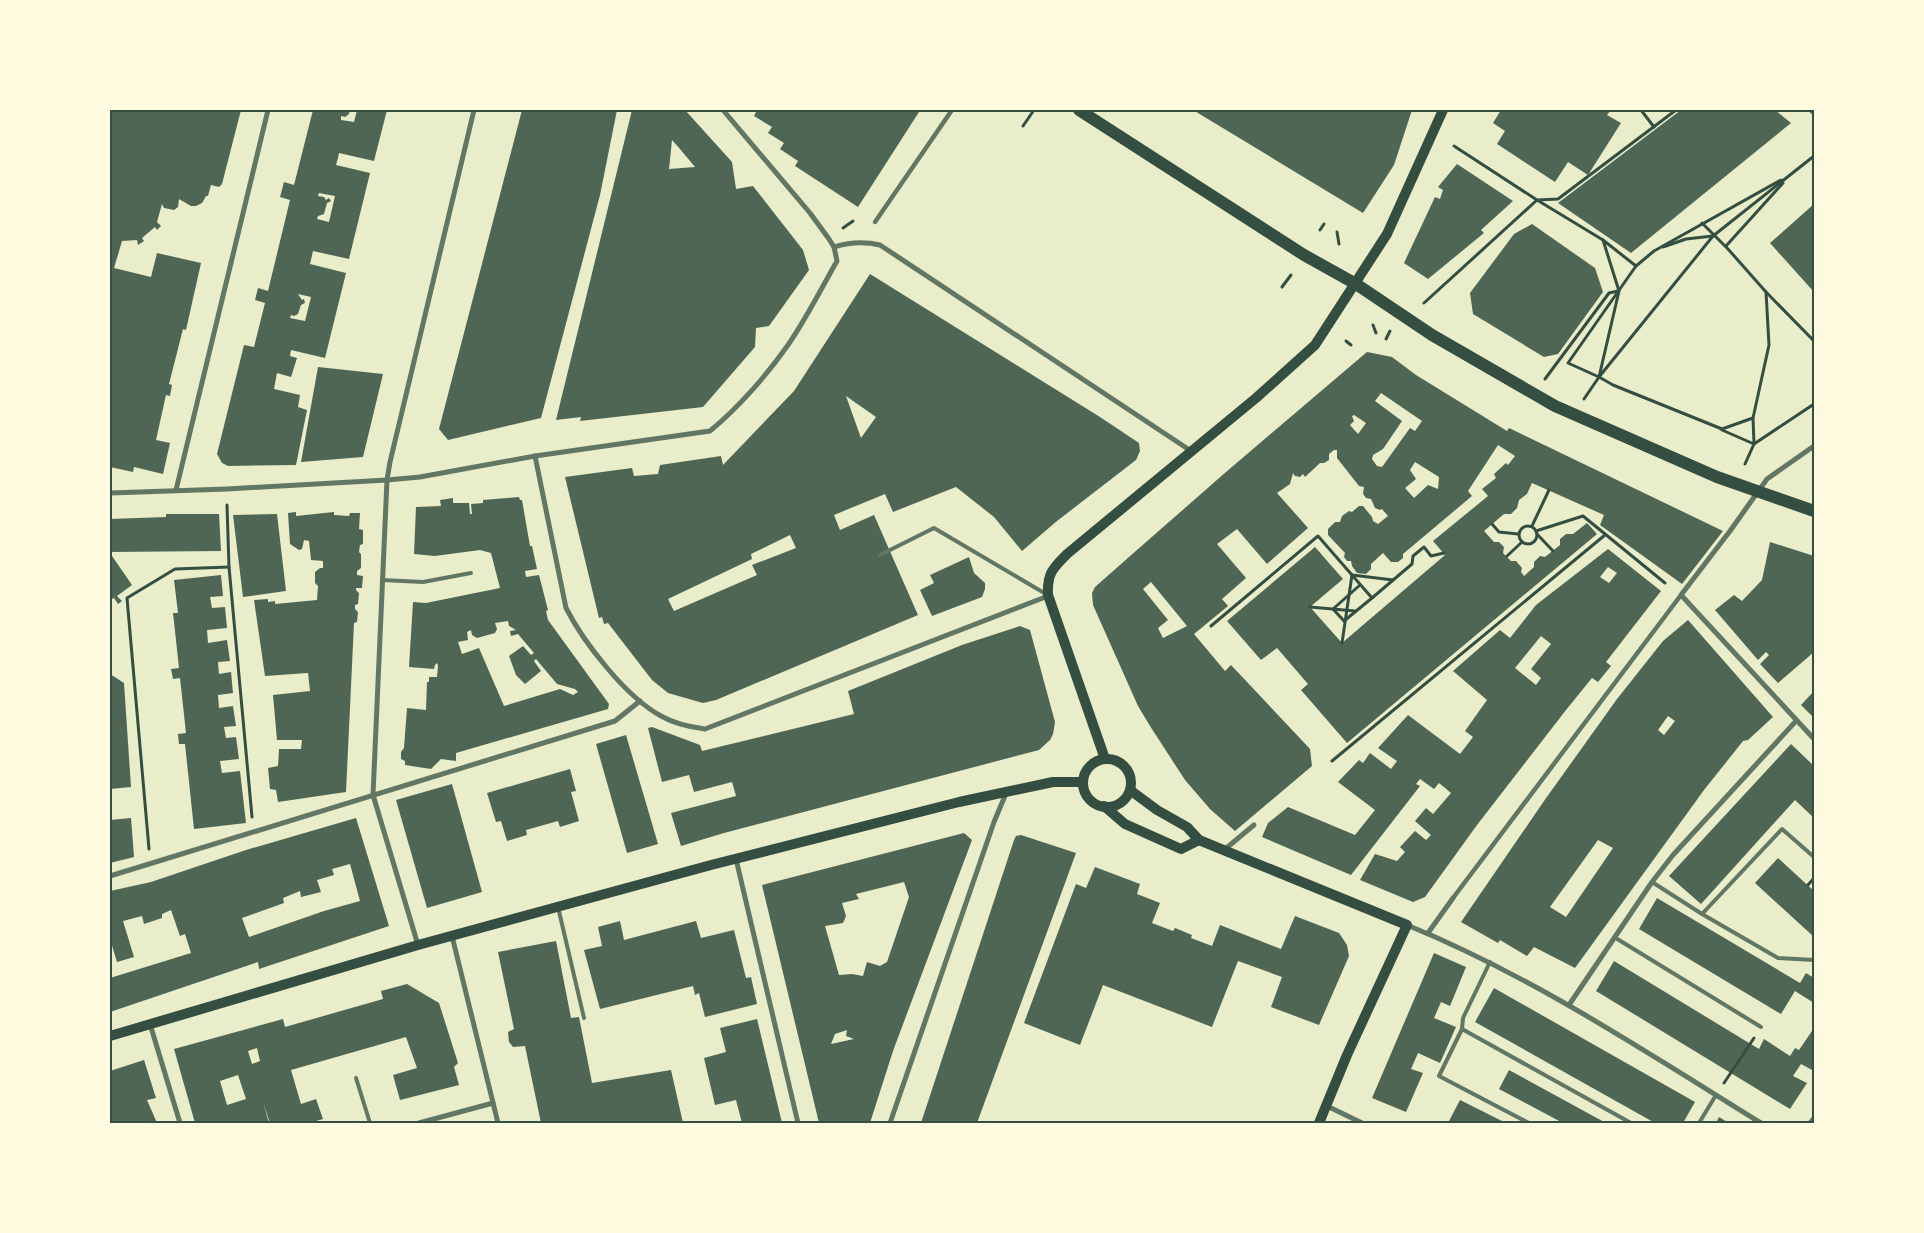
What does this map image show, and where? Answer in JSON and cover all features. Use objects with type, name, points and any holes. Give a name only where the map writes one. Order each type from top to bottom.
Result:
[{"type":"main road","points":[[1079,110],[1304,255],[1356,284],[1432,335],[1555,406],[1717,477],[1814,511]]},
{"type":"main road","points":[[1105,759],[1048,596],[1048,582],[1055,566],[1256,398],[1315,345],[1387,234],[1443,110]]},
{"type":"main road","points":[[1104,806],[1111,806],[1123,801],[1130,790],[1131,782],[1126,768],[1112,759],[1105,759],[1092,764],[1084,775],[1083,782],[1087,795],[1092,800],[1104,806],[1125,824],[1181,849],[1199,840]]},
{"type":"main road","points":[[110,1036],[418,945],[904,815],[1053,782],[1083,782]]},
{"type":"main road","points":[[1130,790],[1157,810],[1187,827],[1199,840],[1407,924],[1351,1046],[1319,1123]]},
{"type":"street","points":[[176,490],[268,110]]},
{"type":"street","points":[[418,945],[374,795],[387,480],[474,110]]},
{"type":"street","points":[[110,492],[226,489],[420,477],[535,456],[710,431],[723,420],[789,344],[837,261],[834,247],[810,213],[723,110]]},
{"type":"street","points":[[875,222],[952,110]]},
{"type":"street","points":[[1811,110],[1814,113]]},
{"type":"street","points":[[834,247],[859,242],[880,245],[1192,452]]},
{"type":"street","points":[[1428,933],[1680,595],[1730,531],[1757,492],[1772,474],[1814,446]]},
{"type":"street","points":[[535,456],[566,608],[574,623],[617,680],[640,701],[661,716],[684,726],[704,729],[1048,596]]},
{"type":"street","points":[[1680,595],[1814,739]]},
{"type":"street","points":[[110,876],[615,721],[640,701]]},
{"type":"street","points":[[1569,1005],[1652,882],[1673,855],[1796,721]]},
{"type":"street","points":[[890,1123],[994,822],[1007,791]]},
{"type":"street","points":[[1224,850],[1254,826]]},
{"type":"street","points":[[736,859],[798,1123]]},
{"type":"street","points":[[1407,924],[1490,962],[1569,1005],[1761,1123]]},
{"type":"street","points":[[452,936],[498,1123]]},
{"type":"street","points":[[150,1024],[180,1123]]},
{"type":"street","points":[[419,1123],[493,1103]]},
{"type":"street","points":[[1327,1106],[1362,1123]]},
{"type":"street","points":[[1810,1123],[1814,1118]]},
{"type":"lane","points":[[880,555],[934,528],[1048,596]]},
{"type":"lane","points":[[382,580],[423,582],[471,573]]},
{"type":"lane","points":[[1702,914],[1782,829],[1814,857]]},
{"type":"lane","points":[[1652,882],[1702,914],[1778,958],[1814,960]]},
{"type":"lane","points":[[558,907],[584,1018]]},
{"type":"lane","points":[[1614,937],[1761,1027]]},
{"type":"lane","points":[[1490,962],[1464,1018],[1462,1029],[1439,1076],[1529,1123]]},
{"type":"lane","points":[[1462,1029],[1631,1123]]},
{"type":"lane","points":[[356,1078],[370,1123]]},
{"type":"lane","points":[[1699,1123],[1716,1095]]},
{"type":"path","points":[[1023,126],[1034,110]]},
{"type":"path","points":[[1641,110],[1654,127]]},
{"type":"path","points":[[1424,303],[1537,200],[1558,200],[1676,110]]},
{"type":"path","points":[[1454,146],[1603,240],[1636,266]]},
{"type":"path","points":[[1584,400],[1598,377],[1713,236],[1814,156]]},
{"type":"path","points":[[1754,444],[1613,385],[1568,362],[1636,266],[1654,250],[1790,175]]},
{"type":"path","points":[[1726,246],[1790,175]]},
{"type":"path","points":[[844,227],[853,220]]},
{"type":"path","points":[[1702,223],[1713,236],[1726,246],[1766,292],[1814,341]]},
{"type":"path","points":[[1320,230],[1324,224]]},
{"type":"path","points":[[1337,232],[1339,244]]},
{"type":"path","points":[[1654,250],[1686,239],[1713,236]]},
{"type":"path","points":[[1598,377],[1619,291],[1603,240]]},
{"type":"path","points":[[1282,287],[1291,275]]},
{"type":"path","points":[[1545,379],[1609,293],[1619,291]]},
{"type":"path","points":[[1745,464],[1754,444],[1753,418],[1769,345],[1766,292]]},
{"type":"path","points":[[1373,325],[1376,333]]},
{"type":"path","points":[[1386,339],[1390,331]]},
{"type":"path","points":[[1346,341],[1351,345]]},
{"type":"path","points":[[1754,444],[1814,404]]},
{"type":"path","points":[[1722,429],[1753,418]]},
{"type":"path","points":[[226,489],[228,567],[253,831]]},
{"type":"path","points":[[1532,526],[1549,490]]},
{"type":"path","points":[[1537,532],[1583,516],[1665,583]]},
{"type":"path","points":[[1492,524],[1499,532],[1518,534]]},
{"type":"path","points":[[1518,534],[1523,526],[1532,526]]},
{"type":"path","points":[[1532,526],[1554,551]]},
{"type":"path","points":[[1518,534],[1522,542],[1528,544],[1534,542],[1537,532]]},
{"type":"path","points":[[1332,761],[1604,535]]},
{"type":"path","points":[[1211,626],[1318,536],[1372,598]]},
{"type":"path","points":[[1506,556],[1522,542]]},
{"type":"path","points":[[1344,621],[1412,564],[1413,556],[1424,547],[1431,556],[1444,553]]},
{"type":"path","points":[[150,863],[127,598],[175,569],[228,567]]},
{"type":"path","points":[[1352,575],[1393,580]]},
{"type":"path","points":[[1342,643],[1352,575]]},
{"type":"path","points":[[1333,609],[1360,585]]},
{"type":"path","points":[[1310,607],[1356,611]]},
{"type":"path","points":[[1333,609],[1344,621]]},
{"type":"path","points":[[1808,885],[1814,878]]},
{"type":"path","points":[[1731,1074],[1750,1044]]},
{"type":"building","points":[[110,110],[241,110],[222,184],[219,187],[211,185],[208,196],[206,196],[202,203],[196,206],[191,206],[179,199],[178,207],[174,210],[164,208],[162,204],[157,222],[161,226],[157,230],[155,227],[142,238],[144,241],[138,245],[137,240],[122,241],[114,268],[151,277],[157,253],[201,263],[186,330],[183,329],[169,384],[172,385],[170,396],[166,395],[156,440],[170,443],[163,474],[134,467],[133,472],[110,467]]},
{"type":"building","points":[[313,110],[350,110],[349,114],[345,117],[341,116],[341,120],[354,122],[357,110],[387,110],[374,161],[339,153],[336,165],[370,173],[349,259],[313,251],[310,264],[346,273],[325,358],[291,350],[290,356],[297,358],[291,377],[277,373],[274,389],[300,395],[298,407],[307,410],[296,465],[228,466],[222,463],[217,454],[244,345],[254,347],[265,303],[255,300],[258,288],[268,291],[290,200],[280,197],[284,182],[294,185]],"holes":[[[319,193],[335,196],[329,222],[317,219],[318,216],[324,214],[327,203],[331,201],[329,198],[326,200],[324,197],[318,196]],[[298,294],[311,297],[305,321],[290,318],[291,315],[298,314],[301,305],[305,303],[304,299],[302,300]]]},
{"type":"building","points":[[522,110],[617,110],[600,195],[541,418],[448,440],[439,429]]},
{"type":"building","points":[[632,110],[685,110],[732,162],[736,189],[753,186],[803,250],[809,270],[769,326],[756,328],[755,347],[703,407],[580,421],[581,417],[556,420]],"holes":[[[672,140],[695,167],[669,169]]]},
{"type":"building","points":[[757,110],[917,110],[919,112],[858,207],[795,166],[798,161],[780,149],[784,143],[768,133],[772,127],[754,116]]},
{"type":"building","points":[[1193,110],[1412,110],[1394,165],[1363,213]]},
{"type":"building","points":[[1501,110],[1611,110],[1607,115],[1621,123],[1588,175],[1568,162],[1555,182],[1497,144],[1505,131],[1493,123]]},
{"type":"building","points":[[1681,110],[1775,110],[1791,123],[1631,253],[1558,203]]},
{"type":"building","points":[[1457,164],[1513,201],[1481,230],[1484,233],[1428,279],[1404,263],[1435,197],[1440,199],[1443,190],[1438,187]]},
{"type":"building","points":[[1814,204],[1814,292],[1770,243]]},
{"type":"building","points":[[1532,224],[1595,268],[1603,292],[1558,354],[1544,357],[1473,314],[1470,293],[1514,234]]},
{"type":"building","points":[[870,274],[1100,417],[1139,443],[1140,451],[1136,460],[1057,521],[1022,551],[994,517],[956,487],[893,512],[885,494],[834,515],[840,530],[874,515],[918,615],[716,700],[703,703],[668,693],[652,680],[608,623],[604,624],[602,617],[599,618],[565,477],[632,468],[634,476],[658,474],[660,465],[721,456],[723,465],[794,391]],"holes":[[[846,396],[876,417],[861,438]],[[790,535],[796,548],[752,565],[757,575],[674,611],[668,599],[752,559],[751,554]]]},
{"type":"building","points":[[1367,352],[1392,357],[1416,375],[1507,431],[1509,428],[1723,531],[1682,584],[1600,525],[1604,515],[1532,483],[1527,494],[1519,500],[1517,508],[1511,514],[1504,514],[1484,531],[1494,542],[1499,542],[1504,547],[1503,553],[1511,561],[1516,561],[1522,568],[1521,572],[1524,576],[1534,567],[1534,562],[1540,556],[1545,557],[1560,545],[1560,539],[1566,534],[1573,534],[1587,523],[1597,534],[1347,743],[1301,690],[1308,684],[1277,648],[1261,660],[1227,621],[1315,547],[1343,579],[1310,607],[1342,643],[1445,555],[1433,541],[1488,496],[1482,489],[1496,478],[1494,474],[1506,463],[1508,465],[1515,456],[1498,445],[1468,491],[1472,496],[1403,554],[1403,558],[1398,562],[1391,562],[1383,553],[1371,564],[1371,569],[1366,574],[1357,573],[1351,561],[1347,561],[1344,557],[1345,553],[1328,535],[1328,529],[1335,522],[1340,522],[1342,516],[1349,511],[1352,512],[1359,506],[1363,506],[1373,521],[1378,524],[1388,516],[1382,509],[1375,508],[1371,499],[1366,498],[1363,494],[1364,487],[1359,486],[1337,458],[1337,450],[1329,454],[1329,460],[1320,463],[1305,477],[1303,474],[1300,477],[1295,476],[1293,473],[1290,484],[1277,493],[1308,528],[1267,564],[1237,529],[1217,544],[1246,578],[1222,599],[1228,606],[1194,634],[1225,671],[1231,665],[1310,749],[1312,766],[1235,831],[1210,809],[1185,780],[1150,726],[1138,706],[1093,605],[1092,593],[1095,587]],"holes":[[[1381,393],[1422,421],[1415,431],[1410,428],[1382,467],[1377,466],[1372,459],[1373,455],[1383,449],[1402,421],[1375,401]],[[1354,415],[1366,423],[1358,434],[1350,425],[1354,421],[1352,416]],[[1415,462],[1439,477],[1438,489],[1428,485],[1414,498],[1405,488],[1416,479],[1410,470]],[[1151,582],[1187,626],[1163,638],[1158,628],[1168,620],[1143,589]]]},
{"type":"building","points":[[318,367],[383,374],[363,457],[301,462]]},
{"type":"building","points":[[519,497],[522,500],[530,546],[532,546],[537,569],[525,571],[526,577],[539,575],[548,610],[546,611],[548,620],[609,704],[608,709],[456,753],[456,761],[441,759],[431,769],[405,765],[405,761],[401,759],[401,752],[404,748],[407,708],[426,710],[427,682],[429,682],[429,677],[437,677],[438,666],[437,663],[434,669],[409,667],[413,602],[426,603],[500,588],[491,553],[480,550],[435,556],[414,554],[416,507],[441,506],[440,500],[453,498],[453,503],[469,503],[470,514],[472,514],[471,504],[483,503],[483,500]],"holes":[[[508,621],[509,626],[516,630],[510,631],[511,636],[518,634],[534,653],[531,655],[523,646],[509,656],[516,675],[525,684],[541,671],[534,661],[536,659],[557,684],[575,689],[578,692],[573,695],[560,689],[504,706],[479,648],[462,654],[458,642],[468,640],[467,632],[471,630],[472,635],[477,638],[495,633],[497,629],[495,623]]]},
{"type":"building","points":[[296,512],[296,516],[334,512],[334,515],[349,516],[350,513],[360,513],[359,529],[363,530],[363,544],[360,545],[361,568],[357,571],[357,575],[363,576],[362,588],[356,588],[359,593],[358,604],[355,605],[355,609],[358,612],[357,622],[354,623],[346,792],[278,802],[276,790],[270,789],[268,768],[278,766],[279,749],[301,749],[302,740],[277,740],[273,695],[310,691],[308,673],[265,676],[254,600],[268,599],[268,602],[275,601],[275,604],[317,600],[318,586],[315,583],[315,572],[323,568],[323,561],[311,560],[309,541],[304,540],[302,549],[299,550],[290,544],[288,513]]},
{"type":"building","points":[[166,514],[219,514],[221,551],[110,552],[110,519],[166,517]]},
{"type":"building","points":[[277,514],[286,591],[243,597],[233,515]]},
{"type":"building","points":[[1770,542],[1814,556],[1814,652],[1778,683],[1760,664],[1769,655],[1766,652],[1758,660],[1715,610],[1734,595],[1742,601],[1762,580]]},
{"type":"building","points":[[1608,549],[1661,591],[1606,662],[1611,666],[1598,682],[1592,678],[1566,710],[1477,825],[1425,897],[1413,902],[1360,880],[1375,854],[1397,861],[1405,852],[1400,847],[1415,831],[1426,840],[1431,835],[1415,821],[1426,808],[1433,814],[1451,793],[1439,783],[1434,789],[1420,779],[1416,784],[1420,786],[1351,875],[1262,837],[1268,823],[1288,807],[1355,835],[1375,810],[1338,782],[1359,760],[1363,763],[1370,753],[1391,769],[1397,761],[1378,748],[1408,715],[1460,754],[1473,737],[1465,731],[1487,700],[1453,671],[1500,630],[1510,638],[1536,605]],"holes":[[[1608,567],[1617,573],[1609,583],[1600,577]],[[1541,636],[1551,644],[1531,669],[1541,678],[1536,685],[1515,668]]]},
{"type":"building","points":[[110,553],[132,585],[117,596],[122,601],[118,604],[114,598],[110,600]]},
{"type":"building","points":[[969,557],[974,573],[985,583],[982,597],[932,616],[920,590],[934,583],[930,575]]},
{"type":"building","points":[[221,575],[223,596],[210,597],[212,608],[225,607],[227,628],[207,630],[208,643],[227,640],[230,661],[218,662],[219,674],[231,672],[233,693],[218,695],[219,708],[233,706],[236,726],[224,727],[226,738],[236,737],[239,759],[220,761],[222,773],[240,771],[246,823],[194,829],[185,744],[179,744],[178,734],[186,733],[180,678],[173,679],[171,669],[179,668],[173,613],[178,613],[174,580]]},
{"type":"building","points":[[1688,620],[1773,717],[1748,740],[1743,741],[1704,790],[1575,968],[1534,947],[1527,956],[1500,940],[1498,943],[1461,922],[1617,699],[1663,641]],"holes":[[[1668,716],[1675,721],[1664,735],[1658,730]],[[1598,840],[1613,848],[1566,917],[1550,907]]]},
{"type":"building","points":[[1020,626],[1030,630],[1055,722],[1050,740],[1039,750],[681,846],[671,813],[736,796],[732,782],[694,792],[689,775],[662,782],[648,728],[652,727],[700,745],[702,751],[854,714],[848,691],[962,645]]},
{"type":"building","points":[[110,674],[124,683],[131,787],[110,789]]},
{"type":"building","points":[[1814,691],[1814,718],[1801,705]]},
{"type":"building","points":[[626,735],[658,844],[627,853],[596,744]]},
{"type":"building","points":[[1791,744],[1814,766],[1814,818],[1795,800],[1701,904],[1669,876]]},
{"type":"building","points":[[570,769],[576,791],[571,792],[579,821],[560,827],[558,821],[526,830],[527,835],[507,841],[501,821],[496,822],[487,793]]},
{"type":"building","points":[[452,784],[482,892],[427,908],[396,800]]},
{"type":"building","points":[[131,818],[134,857],[110,863],[110,820]]},
{"type":"building","points":[[356,818],[389,926],[259,969],[258,962],[110,1012],[110,978],[191,953],[185,934],[180,936],[171,910],[162,914],[162,918],[144,924],[142,916],[123,921],[134,957],[117,962],[110,939],[110,891],[151,882],[246,850]],"holes":[[[350,864],[360,901],[324,911],[249,937],[242,918],[284,903],[283,898],[300,891],[301,897],[321,892],[317,880],[334,875],[332,869]]]},
{"type":"building","points":[[964,833],[972,840],[893,1051],[870,1123],[819,1123],[762,885]],"holes":[[[904,882],[909,897],[887,962],[880,966],[867,962],[863,976],[852,974],[839,975],[825,926],[843,923],[846,916],[842,903],[859,899],[856,894]],[[847,1030],[846,1036],[854,1039],[831,1044],[835,1034]]]},
{"type":"building","points":[[1021,835],[1076,853],[977,1123],[921,1123],[1014,840],[1016,836]]},
{"type":"building","points":[[1778,858],[1814,891],[1814,937],[1755,883]]},
{"type":"building","points":[[1095,867],[1140,884],[1137,894],[1160,903],[1152,923],[1173,931],[1175,928],[1192,935],[1191,938],[1212,946],[1220,925],[1281,949],[1295,916],[1339,933],[1347,945],[1349,956],[1319,1025],[1271,1007],[1282,977],[1238,961],[1212,1027],[1103,985],[1080,1045],[1024,1023],[1076,884],[1086,888]]},
{"type":"building","points":[[1657,898],[1800,983],[1806,973],[1814,978],[1814,1003],[1795,991],[1781,1014],[1639,929]]},
{"type":"building","points":[[620,921],[624,940],[696,921],[701,938],[734,930],[746,978],[751,977],[757,1004],[705,1017],[699,993],[695,995],[693,986],[600,1009],[584,950],[602,946],[598,927]]},
{"type":"building","points":[[556,941],[571,1018],[579,1017],[592,1083],[671,1070],[683,1123],[541,1123],[525,1046],[513,1047],[509,1042],[508,1032],[514,1029],[498,952]]},
{"type":"building","points":[[1434,953],[1466,967],[1450,1006],[1441,1002],[1434,1018],[1456,1027],[1440,1063],[1418,1053],[1411,1069],[1423,1073],[1406,1112],[1372,1098]]},
{"type":"building","points":[[1614,961],[1759,1049],[1764,1039],[1790,1056],[1795,1048],[1799,1050],[1814,1028],[1814,1071],[1801,1064],[1793,1076],[1807,1083],[1790,1109],[1596,991]]},
{"type":"building","points":[[407,984],[439,1003],[458,1063],[454,1067],[459,1085],[400,1100],[393,1075],[417,1068],[406,1037],[291,1070],[301,1104],[316,1099],[323,1119],[309,1123],[270,1123],[263,1102],[269,1123],[195,1123],[174,1049],[283,1019],[285,1027],[383,999],[381,991]],"holes":[[[257,1048],[260,1061],[252,1064],[248,1051]],[[238,1075],[246,1099],[227,1105],[220,1081]]]},
{"type":"building","points":[[1494,988],[1695,1102],[1683,1123],[1655,1123],[1475,1022]]},
{"type":"building","points":[[757,1019],[782,1123],[742,1123],[736,1100],[715,1105],[704,1058],[726,1052],[720,1028]]},
{"type":"building","points":[[144,1060],[156,1098],[147,1100],[157,1123],[110,1123],[110,1071]]},
{"type":"building","points":[[1509,1070],[1606,1123],[1563,1123],[1499,1089]]},
{"type":"building","points":[[1460,1100],[1506,1123],[1448,1123]]},
{"type":"building","points":[[1719,1117],[1729,1123],[1716,1123]]}]
